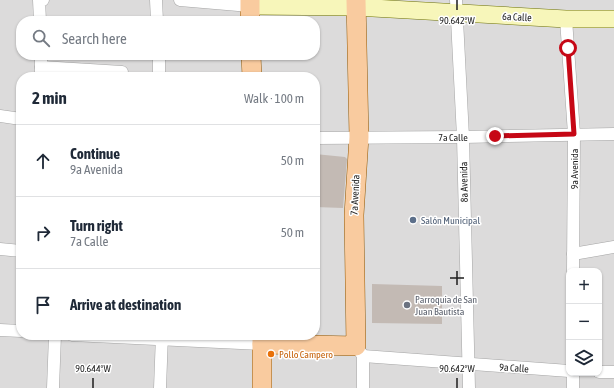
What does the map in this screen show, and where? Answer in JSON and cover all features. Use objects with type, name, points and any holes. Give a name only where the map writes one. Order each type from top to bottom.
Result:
[{"type":"main road","name":"7a Avenida","points":[[356,4],[358,137],[354,215],[360,351]]},
{"type":"main road","points":[[251,60],[252,72]]},
{"type":"main road","points":[[262,388],[262,340],[360,351]]},
{"type":"street","points":[[40,16],[39,0],[43,0]]},
{"type":"street","points":[[156,0],[157,16]]},
{"type":"street","name":"6a Calle","points":[[180,0],[250,9],[356,4],[456,7],[566,20],[614,19]]},
{"type":"street","name":"8a Avenida","points":[[456,7],[463,137],[469,388]]},
{"type":"street","name":"9a Avenida","points":[[566,20],[574,134],[573,268]]},
{"type":"street","points":[[159,60],[160,72]]},
{"type":"street","points":[[41,66],[122,72]]},
{"type":"street","points":[[0,116],[16,118]]},
{"type":"street","name":"7a Calle","points":[[320,138],[614,134]]},
{"type":"street","points":[[573,254],[614,247]]},
{"type":"street","points":[[0,249],[16,251]]},
{"type":"street","points":[[0,330],[16,332]]},
{"type":"street","points":[[53,388],[55,340]]},
{"type":"street","points":[[160,388],[162,340]]},
{"type":"street","name":"9a Calle","points":[[360,351],[468,365],[566,371]]},
{"type":"street","name":"7a Avenida","points":[[360,351],[363,388]]},
{"type":"street","points":[[602,372],[614,372]]},
{"type":"street","points":[[573,376],[573,388]]},
{"type":"shaded area","points":[[0,0],[614,0],[614,388],[0,388]]},
{"type":"building","points":[[320,154],[345,157],[347,159],[343,208],[320,207]]},
{"type":"building","name":"Parroquia de San Juan Bautista","points":[[372,284],[442,286],[442,324],[372,323]]},
{"type":"place","name":"Salón Municipal","points":[[413,220]]},
{"type":"place","name":"Parroquia de San Juan Bautista","points":[[407,305]]},
{"type":"place","name":"Pollo Campero","points":[[271,354]]},
{"type":"route","points":[[495,136],[574,134],[568,48]]}]
